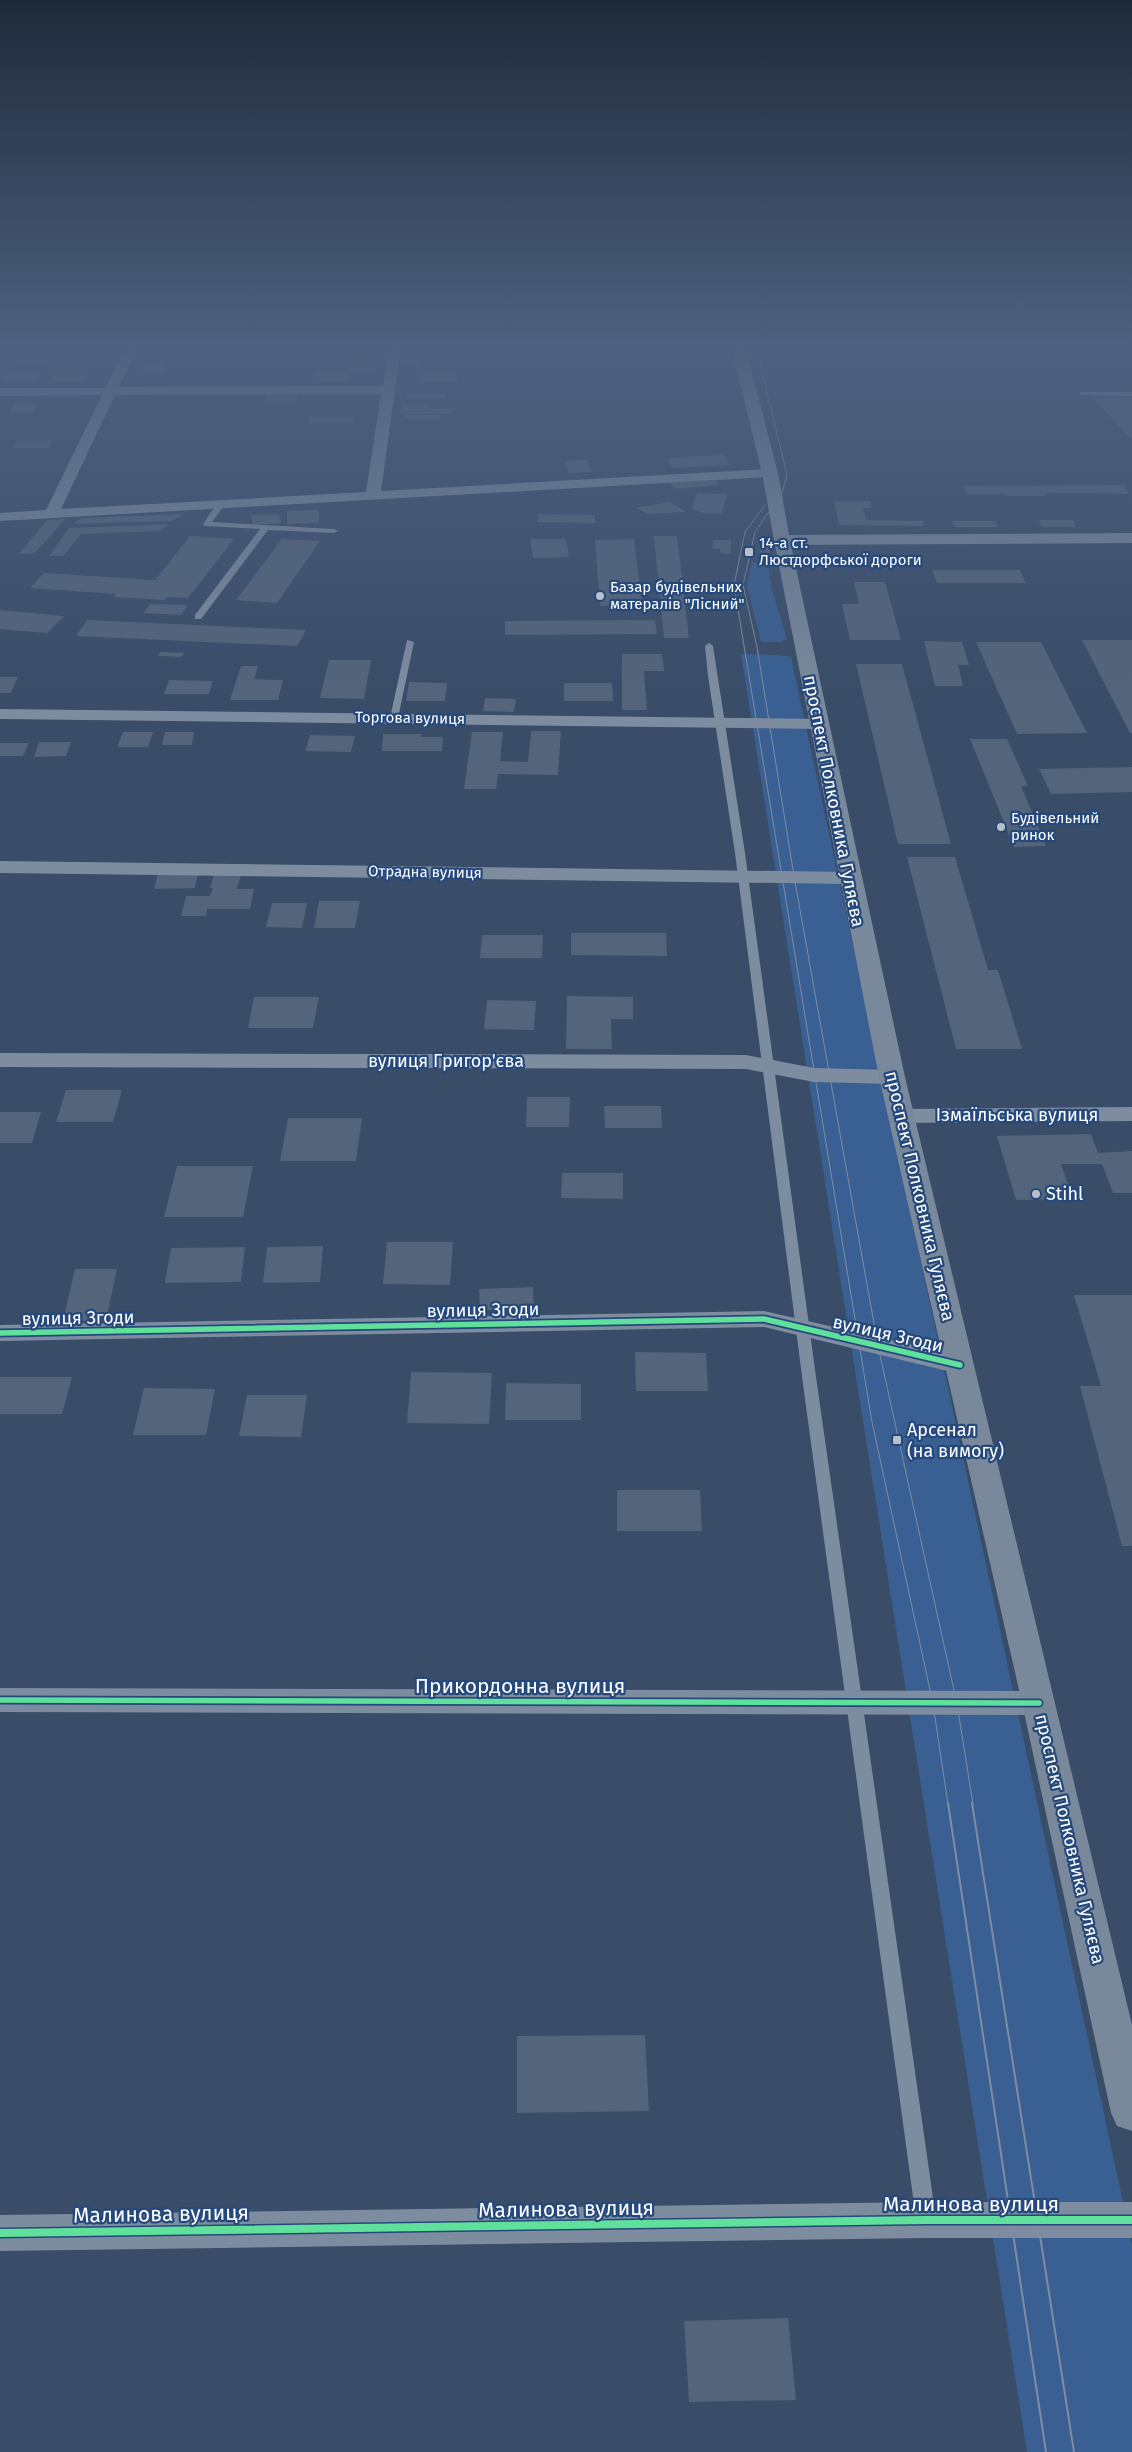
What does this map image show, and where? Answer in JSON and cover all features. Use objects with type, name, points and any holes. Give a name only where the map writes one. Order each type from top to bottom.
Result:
[{"type":"main road","points":[[782,540],[1132,538]]},
{"type":"main road","name":"проспект Полковника Гуляєва","points":[[782,540],[892,1078],[1039,1703],[1132,2112]]},
{"type":"street","points":[[51,514],[76,460]]},
{"type":"street","points":[[373,494],[378,460]]},
{"type":"street","points":[[767,460],[782,540]]},
{"type":"street","points":[[0,517],[373,494],[770,473]]},
{"type":"street","name":"Торгова вулиця","points":[[0,714],[717,722],[756,725],[820,724]]},
{"type":"street","name":"Отрадна вулиця","points":[[0,867],[743,875],[850,878]]},
{"type":"street","name":"вулиця Григор'єва","points":[[0,1060],[746,1062],[814,1075],[892,1078]]},
{"type":"street","name":"Ізмаїльська вулиця","points":[[901,1116],[1132,1114]]},
{"type":"street","name":"вулиця Згоди","points":[[0,1333],[764,1319],[960,1365]]},
{"type":"street","name":"Прикордонна вулиця","points":[[0,1700],[855,1704],[1039,1703]]},
{"type":"street","name":"Малинова вулиця","points":[[0,2233],[926,2220],[1132,2220]]},
{"type":"lane","points":[[222,503],[207,524],[334,532]]},
{"type":"lane","points":[[198,617],[265,528]]},
{"type":"lane","points":[[394,718],[410,642]]},
{"type":"lane","points":[[709,646],[717,722],[743,875],[802,1327],[926,2220]]},
{"type":"shaded area","points":[[752,562],[768,566],[772,590],[787,639],[781,642],[761,642],[747,585]]},
{"type":"shaded area","points":[[741,654],[791,657],[1132,2244],[1132,2452],[1027,2452]]},
{"type":"building","points":[[587,460],[592,472],[569,473],[564,461]]},
{"type":"building","points":[[668,460],[727,460],[730,465],[672,468]]},
{"type":"building","points":[[714,479],[719,485],[675,489],[670,483]]},
{"type":"building","points":[[1124,485],[1129,494],[1044,493],[1046,496],[968,494],[964,486]]},
{"type":"building","points":[[697,493],[727,494],[722,514],[703,513],[692,509]]},
{"type":"building","points":[[834,501],[870,501],[872,508],[863,508],[866,520],[923,521],[924,526],[839,525]]},
{"type":"building","points":[[670,502],[686,512],[648,514],[636,508]]},
{"type":"building","points":[[319,510],[319,523],[287,524],[287,511]]},
{"type":"building","points":[[183,514],[173,521],[74,524],[81,518]]},
{"type":"building","points":[[279,514],[281,523],[253,525],[251,515]]},
{"type":"building","points":[[538,514],[595,515],[595,523],[537,522]]},
{"type":"building","points":[[65,519],[35,553],[19,554],[47,520]]},
{"type":"building","points":[[1039,520],[1073,520],[1076,527],[1042,527]]},
{"type":"building","points":[[952,521],[995,521],[998,527],[954,527]]},
{"type":"building","points":[[169,524],[160,531],[81,534],[63,556],[49,556],[69,528]]},
{"type":"building","points":[[190,536],[234,539],[188,598],[167,597],[165,600],[113,597],[116,594],[30,588],[44,573],[155,580]]},
{"type":"building","points":[[654,536],[677,536],[689,638],[664,638]]},
{"type":"building","points":[[282,539],[320,541],[277,603],[236,600]]},
{"type":"building","points":[[530,539],[566,539],[569,557],[533,558]]},
{"type":"building","points":[[634,539],[642,605],[600,606],[595,540]]},
{"type":"building","points":[[713,540],[731,540],[731,554],[720,553],[720,549],[712,549]]},
{"type":"building","points":[[761,547],[771,547],[769,555],[759,554]]},
{"type":"building","points":[[932,570],[1020,570],[1026,583],[937,583]]},
{"type":"building","points":[[854,582],[885,582],[901,640],[850,640],[842,604],[859,604]]},
{"type":"building","points":[[150,604],[188,605],[181,615],[143,613]]},
{"type":"building","points":[[0,610],[64,616],[47,633],[0,629]]},
{"type":"building","points":[[87,620],[306,630],[297,646],[76,636]]},
{"type":"building","points":[[655,620],[657,634],[505,635],[505,621]]},
{"type":"building","points":[[1082,640],[1132,640],[1132,733],[1130,733]]},
{"type":"building","points":[[924,641],[962,642],[969,665],[958,665],[963,686],[935,686]]},
{"type":"building","points":[[976,642],[1041,642],[1087,733],[1017,734]]},
{"type":"building","points":[[160,652],[184,653],[182,657],[158,656]]},
{"type":"building","points":[[622,654],[662,654],[664,671],[644,671],[647,710],[622,710]]},
{"type":"building","points":[[329,660],[371,660],[364,699],[320,698]]},
{"type":"building","points":[[856,664],[902,664],[951,844],[898,844]]},
{"type":"building","points":[[241,666],[258,666],[254,679],[283,680],[278,700],[230,700]]},
{"type":"building","points":[[0,677],[18,677],[11,693],[0,693]]},
{"type":"building","points":[[169,680],[213,681],[209,694],[164,694]]},
{"type":"building","points":[[409,682],[447,683],[445,701],[406,701]]},
{"type":"building","points":[[564,683],[612,683],[613,701],[564,701]]},
{"type":"building","points":[[485,698],[516,699],[514,712],[483,711]]},
{"type":"building","points":[[531,731],[561,731],[558,775],[498,774],[496,789],[464,789],[472,732],[503,732],[500,761],[528,762]]},
{"type":"building","points":[[123,732],[153,732],[148,747],[117,747]]},
{"type":"building","points":[[165,732],[194,732],[192,745],[162,745]]},
{"type":"building","points":[[383,734],[422,734],[421,737],[443,737],[442,751],[382,751]]},
{"type":"building","points":[[310,735],[355,736],[351,752],[305,751]]},
{"type":"building","points":[[970,739],[1007,739],[1028,786],[1021,786],[1046,846],[1014,847]]},
{"type":"building","points":[[39,742],[71,742],[66,756],[34,757]]},
{"type":"building","points":[[0,743],[29,743],[23,756],[0,756]]},
{"type":"building","points":[[1132,767],[1132,792],[1051,794],[1039,769]]},
{"type":"building","points":[[907,857],[955,857],[988,970],[998,970],[1022,1049],[956,1049]]},
{"type":"building","points":[[198,872],[195,888],[154,889],[158,873]]},
{"type":"building","points":[[214,874],[241,875],[237,889],[254,889],[250,909],[207,909],[206,916],[181,916],[186,896],[210,896],[213,888],[210,888]]},
{"type":"building","points":[[319,901],[360,901],[355,928],[314,928]]},
{"type":"building","points":[[272,903],[307,903],[302,928],[266,927]]},
{"type":"building","points":[[571,933],[666,933],[667,956],[571,955]]},
{"type":"building","points":[[482,935],[543,935],[542,958],[480,958]]},
{"type":"building","points":[[567,996],[633,997],[633,1019],[611,1019],[612,1049],[566,1049]]},
{"type":"building","points":[[254,997],[319,997],[313,1028],[248,1028]]},
{"type":"building","points":[[487,1000],[536,1001],[534,1030],[484,1029]]},
{"type":"building","points":[[66,1090],[122,1090],[113,1122],[56,1122]]},
{"type":"building","points":[[527,1097],[570,1097],[569,1127],[526,1127]]},
{"type":"building","points":[[604,1106],[661,1106],[662,1128],[605,1128]]},
{"type":"building","points":[[0,1112],[41,1112],[32,1143],[0,1143]]},
{"type":"building","points":[[288,1118],[362,1118],[356,1161],[280,1161]]},
{"type":"building","points":[[1091,1134],[1098,1153],[1132,1151],[1132,1193],[1113,1193],[1102,1164],[1061,1164],[1073,1199],[1016,1200],[997,1136]]},
{"type":"building","points":[[177,1166],[253,1166],[243,1217],[164,1217]]},
{"type":"building","points":[[562,1173],[623,1173],[623,1199],[561,1198]]},
{"type":"building","points":[[387,1242],[453,1242],[450,1285],[383,1284]]},
{"type":"building","points":[[323,1246],[320,1282],[263,1283],[267,1247]]},
{"type":"building","points":[[245,1247],[241,1282],[165,1283],[171,1248]]},
{"type":"building","points":[[75,1269],[117,1269],[106,1321],[63,1321]]},
{"type":"building","points":[[533,1287],[534,1309],[480,1310],[479,1289]]},
{"type":"building","points":[[1074,1295],[1132,1295],[1132,1546],[1122,1546],[1080,1386],[1101,1386]]},
{"type":"building","points":[[635,1352],[706,1353],[708,1391],[636,1391]]},
{"type":"building","points":[[411,1372],[492,1373],[489,1424],[407,1423]]},
{"type":"building","points":[[0,1377],[72,1377],[62,1414],[0,1414]]},
{"type":"building","points":[[506,1383],[581,1384],[581,1420],[505,1420]]},
{"type":"building","points":[[144,1388],[215,1389],[206,1435],[133,1435]]},
{"type":"building","points":[[247,1395],[307,1395],[301,1437],[239,1436]]},
{"type":"building","points":[[617,1490],[700,1490],[702,1531],[617,1531]]},
{"type":"building","points":[[645,2035],[649,2111],[517,2113],[517,2036]]},
{"type":"building","points":[[788,2318],[796,2400],[689,2402],[684,2321]]},
{"type":"tram line","points":[[783,460],[787,475],[782,493],[755,532],[743,585],[757,647],[794,876],[878,1346],[957,1704],[973,1804]]},
{"type":"tram line","points":[[765,505],[745,532],[734,585],[872,1422],[933,1704],[948,1804]]},
{"type":"tram line","points":[[948,1803],[1046,2452]]},
{"type":"tram line","points":[[972,1803],[1074,2452]]},
{"type":"cycle path","points":[[0,1333],[764,1319],[960,1365]]},
{"type":"cycle path","points":[[0,1700],[1039,1703]]},
{"type":"cycle path","points":[[0,2233],[926,2220],[1132,2220]]},
{"type":"place","name":"14-а ст. Люстдорфської дороги","points":[[749,552]]},
{"type":"place","name":"Базар будівельних матералів \"Лісний\"","points":[[600,596]]},
{"type":"place","name":"Будівельний ринок","points":[[1001,827]]},
{"type":"place","name":"Stihl","points":[[1036,1194]]},
{"type":"place","name":"Арсенал (на вимогу)","points":[[897,1440]]}]
